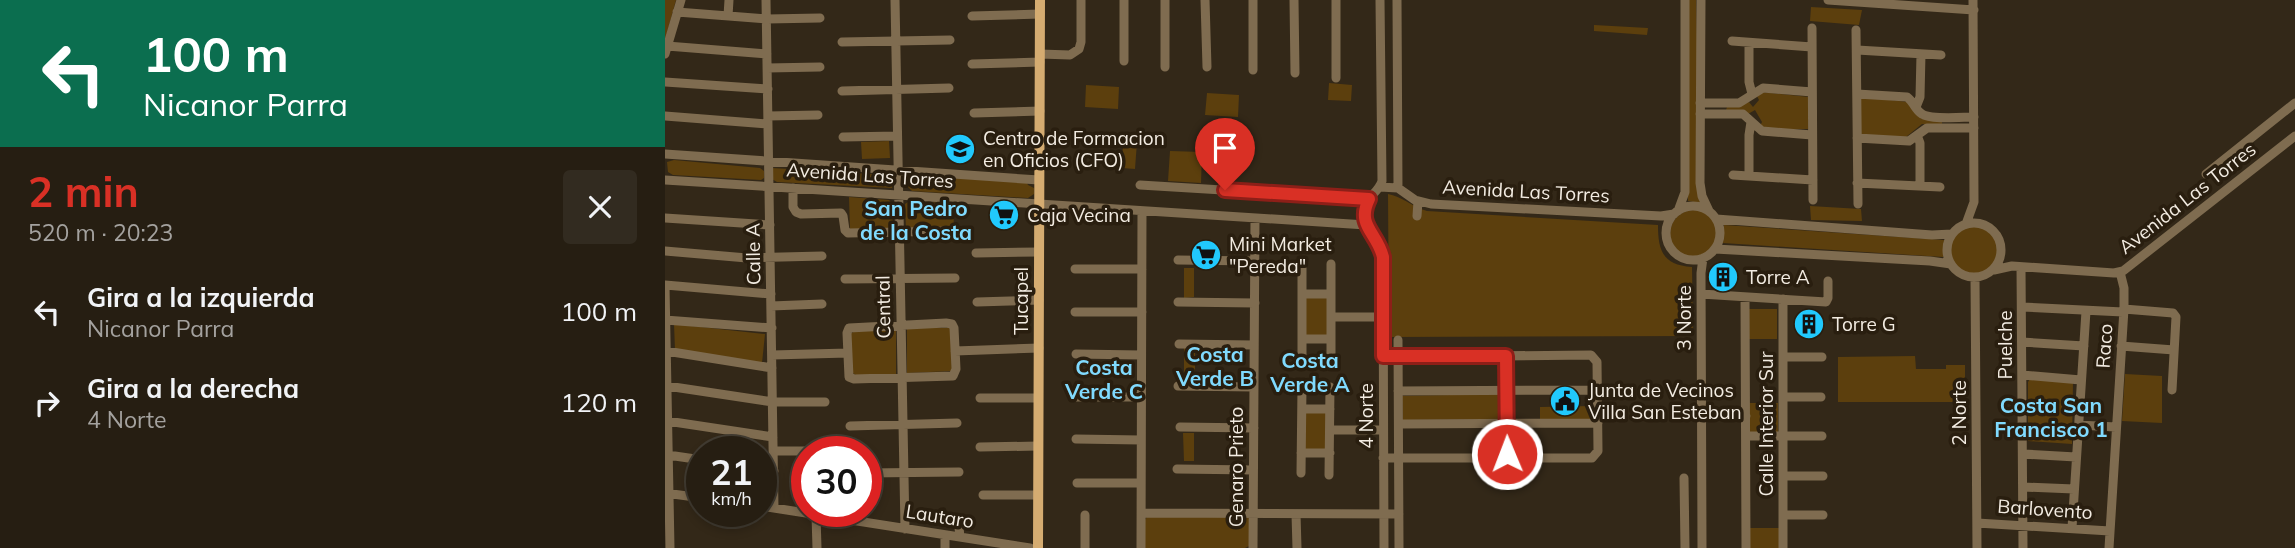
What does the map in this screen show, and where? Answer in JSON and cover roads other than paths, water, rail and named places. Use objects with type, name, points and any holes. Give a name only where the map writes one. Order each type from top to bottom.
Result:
[{"type":"main road","name":"Tucapel","points":[[1038,548],[1040,0]]},
{"type":"street","points":[[681,0],[666,50],[767,54]]},
{"type":"street","points":[[728,16],[729,0]]},
{"type":"street","name":"Calle A","points":[[766,0],[773,436]]},
{"type":"street","name":"Central","points":[[895,0],[905,529]]},
{"type":"street","points":[[971,64],[1070,55],[1079,49],[1081,42],[1081,0]]},
{"type":"street","points":[[1123,0],[1123,61]]},
{"type":"street","points":[[1165,0],[1165,66]]},
{"type":"street","points":[[1205,0],[1206,67]]},
{"type":"street","points":[[1253,0],[1253,70]]},
{"type":"street","points":[[1294,0],[1295,74]]},
{"type":"street","points":[[1336,0],[1336,78]]},
{"type":"street","points":[[1366,225],[1364,212],[1369,199],[1380,187],[1382,177],[1380,0]]},
{"type":"street","points":[[1397,0],[1398,188]]},
{"type":"street","points":[[1685,0],[1685,192],[1666,231],[1671,248],[1685,259],[1703,258],[1715,249],[1720,232],[1701,190],[1701,0]]},
{"type":"street","points":[[1828,0],[1973,5],[1974,202],[1979,216],[1999,239],[2001,257],[1994,270],[1975,278],[1961,274],[1951,264],[1947,249],[1952,234]]},
{"type":"street","points":[[677,12],[767,19],[820,18]]},
{"type":"street","points":[[972,16],[1040,13]]},
{"type":"street","points":[[1812,28],[1813,200]]},
{"type":"street","points":[[1856,30],[1858,204]]},
{"type":"street","points":[[842,43],[950,40]]},
{"type":"street","points":[[1732,41],[1812,47]]},
{"type":"street","points":[[1749,43],[1749,82],[1752,94]]},
{"type":"street","points":[[1857,50],[1941,55]]},
{"type":"street","points":[[1916,107],[1920,97],[1921,54]]},
{"type":"street","points":[[767,68],[820,67]]},
{"type":"street","points":[[665,82],[768,89]]},
{"type":"street","points":[[842,91],[949,88]]},
{"type":"street","points":[[1700,103],[1739,103],[1763,88],[1812,92]]},
{"type":"street","points":[[1857,94],[1907,97],[1921,113],[1929,117],[1974,117]]},
{"type":"street","name":"Avenida Las Torres","points":[[2206,174],[2295,103]]},
{"type":"street","points":[[974,113],[1040,111]]},
{"type":"street","points":[[1700,114],[1739,113],[1765,132],[1812,135]]},
{"type":"street","points":[[665,116],[768,120],[818,115]]},
{"type":"street","points":[[1749,176],[1751,122]]},
{"type":"street","points":[[1857,138],[1909,141],[1927,128],[1974,128]]},
{"type":"street","points":[[1917,135],[1920,143],[1920,186]]},
{"type":"street","points":[[843,137],[897,136]]},
{"type":"street","name":"Avenida Las Torres","points":[[1994,270],[2017,267],[2120,272],[2295,136]]},
{"type":"street","name":"Avenida Las Torres","points":[[665,154],[1039,180]]},
{"type":"street","points":[[1733,175],[1813,180]]},
{"type":"street","name":"Avenida Las Torres","points":[[665,180],[1366,225]]},
{"type":"street","points":[[1857,183],[1940,187]]},
{"type":"street","points":[[1140,185],[1369,199]]},
{"type":"street","name":"Avenida Las Torres","points":[[1380,187],[1398,188],[1418,201],[1431,204],[1661,216],[1676,212]]},
{"type":"street","points":[[793,188],[793,207],[797,214],[841,213],[848,233],[952,231]]},
{"type":"street","points":[[1417,216],[1418,201]]},
{"type":"street","points":[[1966,224],[1974,202]]},
{"type":"street","points":[[1676,212],[1691,206],[1709,211]]},
{"type":"street","points":[[1141,548],[1142,211]]},
{"type":"street","points":[[665,218],[770,225]]},
{"type":"street","name":"Genaro Prieto","points":[[1253,548],[1255,218]]},
{"type":"street","points":[[1716,219],[1931,235],[1952,234],[1966,224],[1986,225]]},
{"type":"street","name":"4 Norte","points":[[1366,225],[1380,245],[1383,257],[1384,548]]},
{"type":"street","points":[[1715,249],[1951,264]]},
{"type":"street","points":[[665,251],[770,258],[822,256]]},
{"type":"street","points":[[976,253],[1039,252]]},
{"type":"street","points":[[2001,257],[2017,267]]},
{"type":"street","name":"3 Norte","points":[[1684,478],[1685,547],[1702,547],[1703,258]]},
{"type":"street","points":[[1178,260],[1255,261]]},
{"type":"street","points":[[1302,264],[1302,360]]},
{"type":"street","points":[[1331,264],[1331,361]]},
{"type":"street","name":"Puelche","points":[[2017,267],[2022,307],[2024,548]]},
{"type":"street","points":[[1075,269],[1142,269]]},
{"type":"street","name":"Raco","points":[[2109,548],[2124,311],[2124,288],[2120,272]]},
{"type":"street","points":[[845,279],[955,278]]},
{"type":"street","name":"2 Norte","points":[[1975,278],[1977,548]]},
{"type":"street","points":[[1701,294],[1826,302],[1828,281]]},
{"type":"street","points":[[670,548],[665,286],[771,293]]},
{"type":"street","points":[[1302,294],[1331,294]]},
{"type":"street","points":[[1745,297],[1746,548]]},
{"type":"street","name":"Calle Interior Sur","points":[[1783,299],[1783,548]]},
{"type":"street","points":[[977,302],[1039,300]]},
{"type":"street","points":[[1178,302],[1255,303]]},
{"type":"street","points":[[771,306],[821,304]]},
{"type":"street","points":[[2022,307],[2173,313],[2176,317],[2172,390]]},
{"type":"street","points":[[2072,528],[2087,311]]},
{"type":"street","points":[[1075,312],[1142,312]]},
{"type":"street","points":[[1331,317],[1383,317]]},
{"type":"street","points":[[665,320],[772,328]]},
{"type":"street","points":[[952,324],[956,371],[953,376],[850,378],[849,328],[901,325],[952,324]]},
{"type":"street","points":[[1302,339],[1331,339]]},
{"type":"street","name":"4 Norte","points":[[1398,340],[1399,548]]},
{"type":"street","points":[[2022,342],[2084,346]]},
{"type":"street","points":[[1179,344],[1254,345]]},
{"type":"street","points":[[2121,346],[2174,350]]},
{"type":"street","points":[[955,351],[1039,348]]},
{"type":"street","points":[[772,355],[848,353]]},
{"type":"street","points":[[666,355],[772,368]]},
{"type":"street","points":[[1076,355],[1141,355]]},
{"type":"street","points":[[1383,356],[1591,355],[1597,362],[1598,390],[1598,451],[1594,457],[1383,458]]},
{"type":"street","points":[[1506,356],[1507,458]]},
{"type":"street","points":[[1783,357],[1822,357]]},
{"type":"street","points":[[2022,376],[2081,380]]},
{"type":"street","points":[[667,386],[773,402],[825,401]]},
{"type":"street","points":[[1178,386],[1254,387]]},
{"type":"street","points":[[1301,473],[1302,387]]},
{"type":"street","points":[[1329,475],[1330,387]]},
{"type":"street","points":[[1398,391],[1598,390]]},
{"type":"street","points":[[1076,397],[1141,397]]},
{"type":"street","points":[[1783,397],[1821,397]]},
{"type":"street","points":[[980,398],[1038,398]]},
{"type":"street","points":[[1302,409],[1330,409]]},
{"type":"street","points":[[1702,415],[1746,416]]},
{"type":"street","points":[[667,421],[766,436]]},
{"type":"street","points":[[1399,424],[1598,422]]},
{"type":"street","points":[[850,426],[957,423]]},
{"type":"street","points":[[2078,425],[2116,427]]},
{"type":"street","points":[[1180,427],[1254,428]]},
{"type":"street","points":[[1330,430],[1383,430]]},
{"type":"street","points":[[1745,436],[1822,436]]},
{"type":"street","points":[[1076,439],[1141,440]]},
{"type":"street","points":[[981,447],[1038,446]]},
{"type":"street","points":[[1301,453],[1329,453]]},
{"type":"street","points":[[2023,454],[2076,457]]},
{"type":"street","points":[[668,455],[686,458]]},
{"type":"street","points":[[1177,469],[1254,470]]},
{"type":"street","points":[[882,473],[960,472]]},
{"type":"street","points":[[1783,476],[1823,476]]},
{"type":"street","points":[[1077,482],[1141,482]]},
{"type":"street","points":[[2023,486],[2074,489]]},
{"type":"street","points":[[667,493],[686,496]]},
{"type":"street","points":[[983,495],[1038,495]]},
{"type":"street","points":[[1141,513],[1399,514]]},
{"type":"street","points":[[1296,514],[1297,548]]},
{"type":"street","points":[[1085,515],[1085,548]]},
{"type":"street","points":[[1783,515],[1823,515]]},
{"type":"street","points":[[932,517],[958,518],[960,537]]},
{"type":"street","name":"Barlovento","points":[[1977,523],[2110,531]]},
{"type":"street","name":"Lautaro","points":[[882,524],[1030,548]]},
{"type":"street","points":[[816,527],[817,548]]},
{"type":"street","points":[[945,535],[945,548]]},
{"type":"place","name":"Centro de Formacion en Oficios (CFO)","points":[[960,149]]},
{"type":"place","name":"Caja Vecina","points":[[1004,215]]},
{"type":"place","name":"Mini Market \"Pereda\"","points":[[1206,255]]},
{"type":"place","name":"Torre A","points":[[1723,277]]},
{"type":"place","name":"Torre G","points":[[1809,324]]},
{"type":"place","name":"Junta de Vecinos Villa San Esteban","points":[[1565,401]]},
{"type":"district","name":"San Pedro de la Costa","points":[[916,221]]},
{"type":"district","name":"Costa Verde B","points":[[1215,367]]},
{"type":"district","name":"Costa Verde A","points":[[1310,373]]},
{"type":"district","name":"Costa Verde C","points":[[1104,380]]},
{"type":"district","name":"Costa San Francisco 1","points":[[2051,418]]}]
